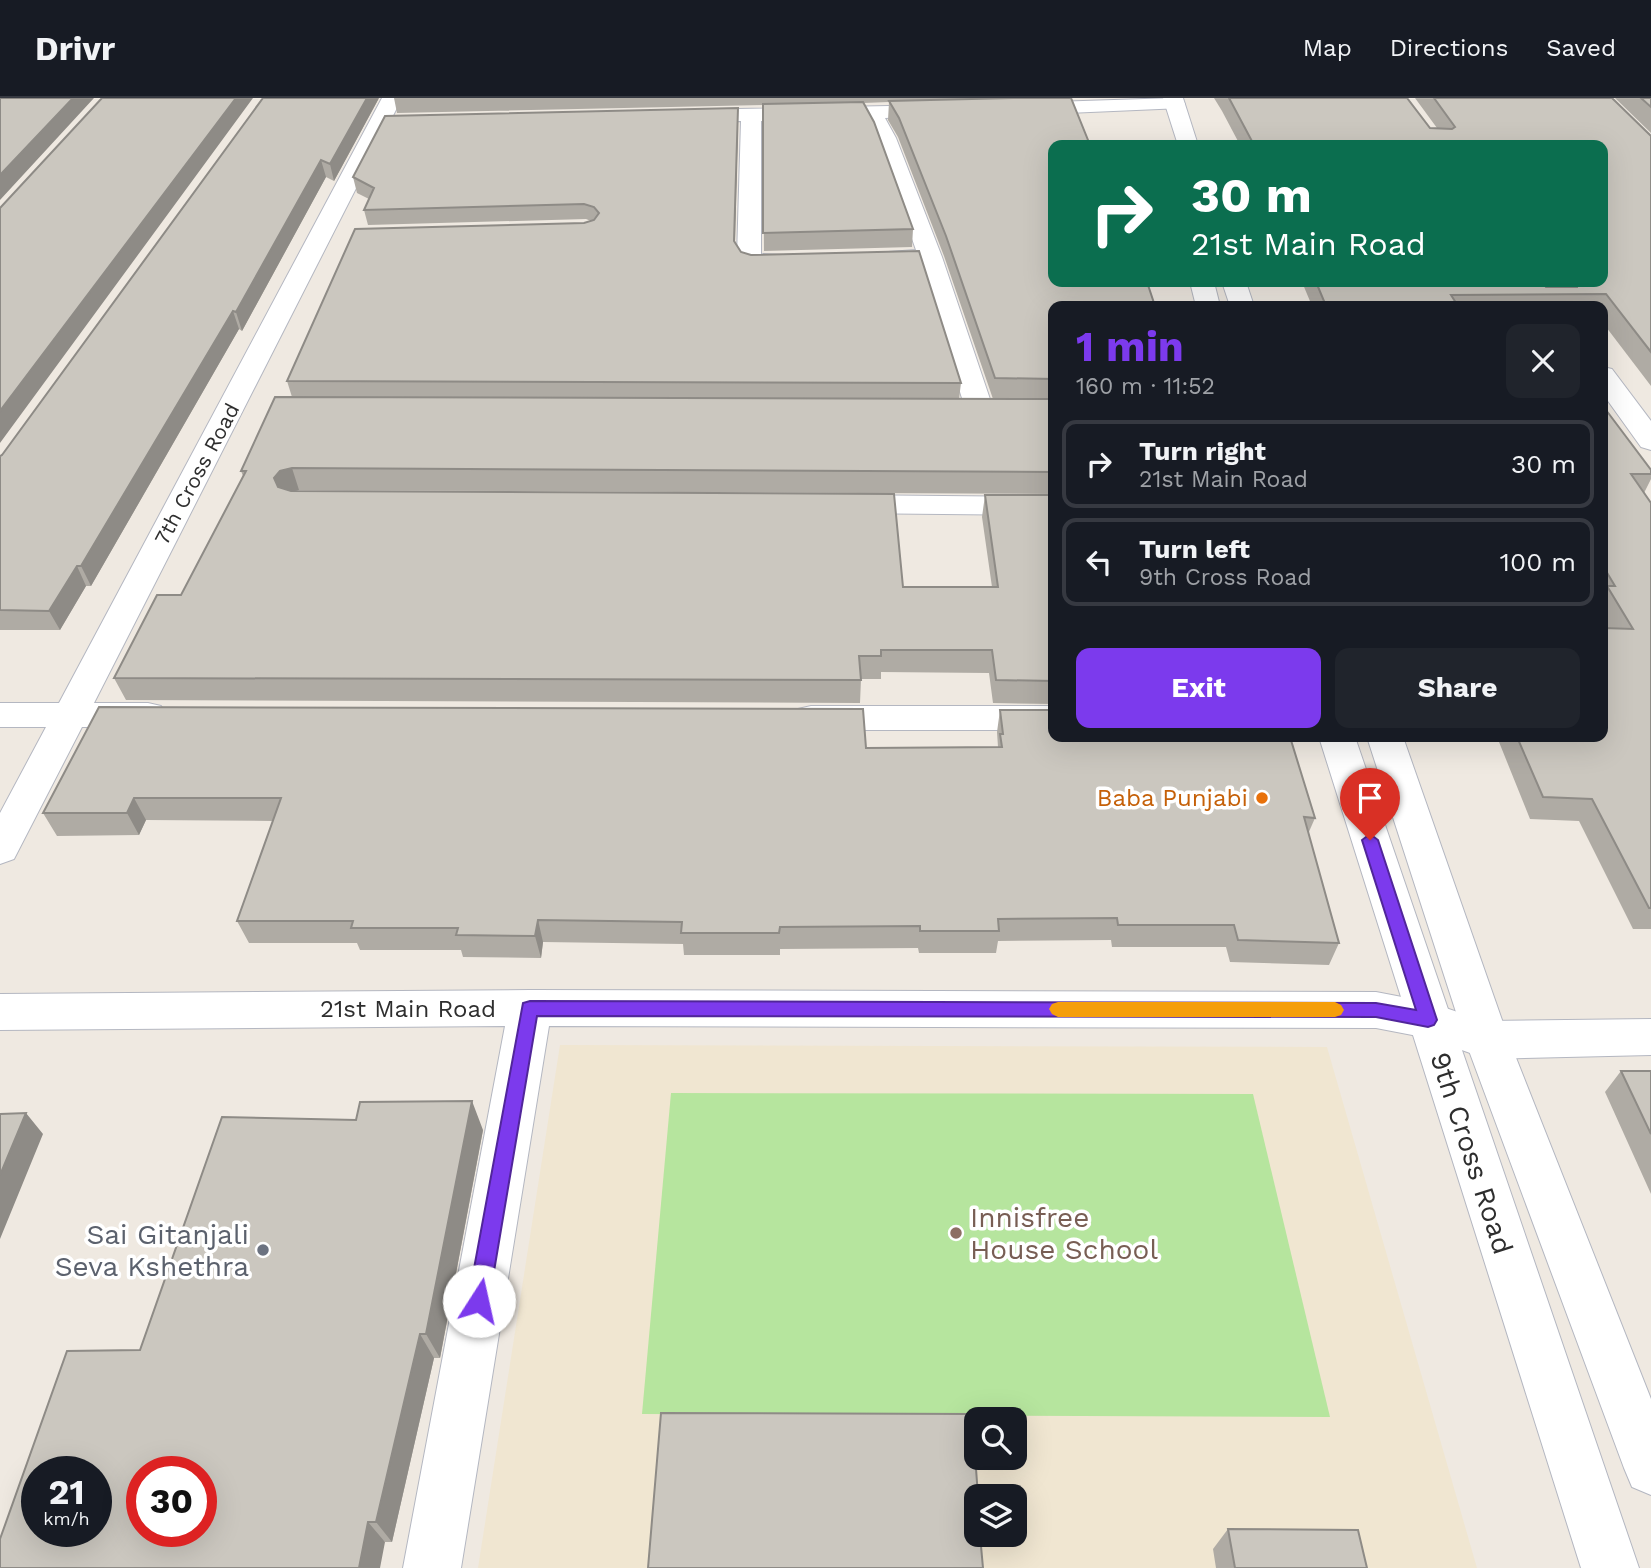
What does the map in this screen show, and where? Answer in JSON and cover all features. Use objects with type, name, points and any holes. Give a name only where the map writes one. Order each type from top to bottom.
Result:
[{"type":"street","points":[[1006,109],[1162,105],[1185,140]]},
{"type":"street","points":[[668,117],[965,110]]},
{"type":"street","points":[[872,113],[886,138],[930,257],[979,411]]},
{"type":"street","name":"7th Cross Road","points":[[0,849],[70,715],[246,408],[393,114]]},
{"type":"street","points":[[751,115],[749,257],[757,262],[823,260]]},
{"type":"street","points":[[850,260],[930,257]]},
{"type":"street","points":[[1608,382],[1651,442]]},
{"type":"street","points":[[821,504],[1048,506]]},
{"type":"street","points":[[0,715],[181,715]]},
{"type":"street","points":[[776,717],[1048,718]]},
{"type":"street","name":"9th Cross Road","points":[[1339,742],[1610,1568]]},
{"type":"street","name":"9th Cross Road","points":[[1387,742],[1487,1040],[1651,1468]]},
{"type":"street","points":[[432,1568],[530,1008]]},
{"type":"street","name":"21st Main Road","points":[[0,1012],[530,1008],[1376,1010],[1428,1020],[1487,1040],[1651,1037]]},
{"type":"shaded area","name":"Innisfree House School","points":[[560,1045],[1327,1047],[1477,1568],[478,1568]]},
{"type":"green space","points":[[671,1093],[1253,1094],[1330,1417],[1027,1416],[1027,1407],[964,1407],[964,1415],[642,1414]]},
{"type":"building","points":[[0,98],[73,98],[0,175]]},
{"type":"building","points":[[102,98],[236,98],[0,411],[0,208]]},
{"type":"building","points":[[263,98],[367,98],[330,164],[321,160],[236,312],[233,311],[81,566],[77,566],[49,611],[0,610],[0,456]]},
{"type":"building","points":[[1071,98],[1088,140],[1048,140],[1048,287],[1149,287],[1153,301],[1048,301],[1048,379],[995,378],[946,236],[899,118],[889,101]]},
{"type":"building","points":[[1229,98],[1407,98],[1430,128],[1452,129],[1455,127],[1434,98],[1612,98],[1651,136],[1651,352],[1606,294],[1451,295],[1455,301],[1324,301],[1318,287],[1608,287],[1608,140],[1251,140]]},
{"type":"building","points":[[1641,98],[1651,98],[1651,107]]},
{"type":"building","points":[[863,102],[874,122],[913,229],[763,233],[763,104]]},
{"type":"building","points":[[738,108],[734,241],[741,252],[751,255],[919,251],[961,383],[287,381],[355,229],[584,223],[594,220],[599,213],[594,207],[584,204],[364,210],[374,188],[353,177],[385,116]]},
{"type":"building","points":[[275,397],[1048,399],[1048,472],[292,468],[280,471],[274,478],[278,487],[291,491],[894,494],[903,587],[998,587],[985,495],[1048,495],[1048,681],[996,680],[992,650],[881,650],[881,656],[859,656],[861,680],[114,678],[157,595],[181,595],[246,471],[241,471]]},
{"type":"building","points":[[1608,413],[1651,470],[1651,474],[1631,474],[1651,503],[1651,908],[1592,799],[1543,797],[1519,742],[1608,742],[1608,628],[1633,629],[1608,588],[1615,586],[1608,574]]},
{"type":"building","points":[[99,707],[863,709],[866,748],[1002,747],[1000,710],[1048,710],[1048,742],[1292,742],[1315,818],[1304,817],[1339,943],[1238,940],[1234,925],[1118,925],[1117,918],[998,919],[999,931],[920,931],[920,926],[780,927],[779,933],[681,933],[682,922],[538,920],[535,936],[456,935],[458,928],[351,928],[353,921],[237,921],[281,798],[134,798],[127,813],[43,813]]},
{"type":"building","points":[[1621,1071],[1651,1071],[1651,1134]]},
{"type":"building","points":[[472,1101],[426,1334],[420,1334],[376,1522],[368,1522],[359,1568],[0,1568],[0,1539],[21,1480],[21,1547],[112,1547],[112,1456],[30,1456],[67,1351],[140,1350],[222,1117],[356,1120],[360,1102]]},
{"type":"building","points":[[26,1113],[0,1175],[0,1114]]},
{"type":"building","points":[[661,1413],[964,1414],[964,1470],[976,1470],[977,1484],[964,1484],[964,1547],[981,1547],[983,1568],[648,1568]]},
{"type":"building","points":[[1228,1529],[1358,1530],[1367,1568],[1235,1568]]},
{"type":"slow traffic","points":[[1058,1009],[1335,1010]]},
{"type":"place","name":"Baba Punjabi","points":[[1262,798]]},
{"type":"place","name":"Innisfree House School","points":[[956,1233]]},
{"type":"place","name":"Sai Gitanjali Seva Kshethra","points":[[263,1250]]},
{"type":"route","points":[[479,1301],[530,1008],[1376,1010],[1428,1020],[1370,840]]}]
